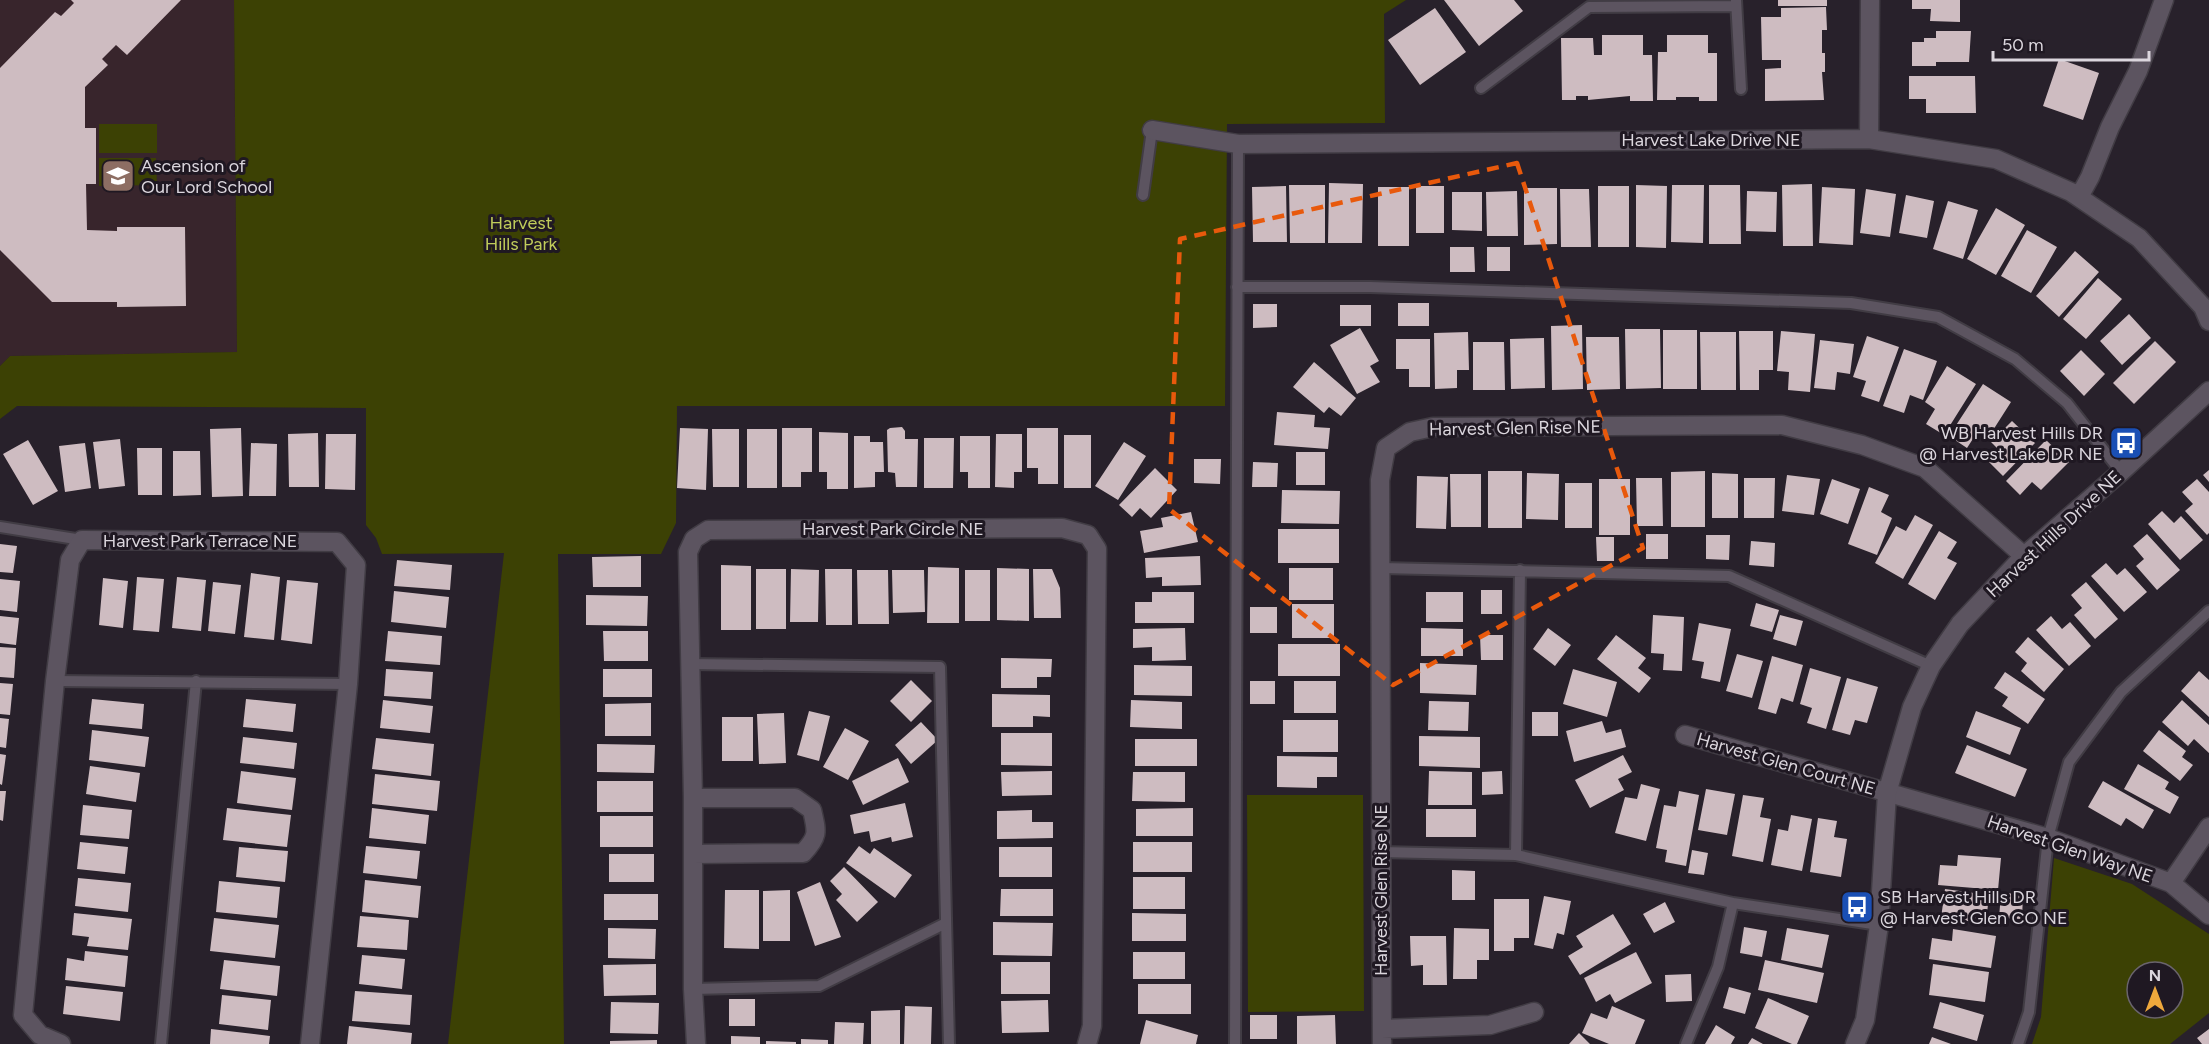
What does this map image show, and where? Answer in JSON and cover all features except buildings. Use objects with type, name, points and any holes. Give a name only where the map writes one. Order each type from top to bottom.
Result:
[{"type":"street","points":[[1869,139],[1870,0]]},
{"type":"street","points":[[2079,197],[2138,71],[2164,0]]},
{"type":"street","name":"Harvest Lake Drive NE","points":[[1152,130],[1238,144],[1869,139],[1996,159],[2071,192],[2139,238],[2203,307],[2209,321]]},
{"type":"street","name":"Harvest Hills Drive NE","points":[[1855,1044],[1865,1020],[1879,926],[1887,792],[1912,707],[1931,666],[1960,624],[2024,556],[2121,472],[2209,391]]},
{"type":"street","name":"Harvest Glen Rise NE","points":[[1382,1036],[1380,480],[1386,448],[1410,432],[1433,427],[1782,425],[1862,445],[1925,468],[2024,556]]},
{"type":"street","name":"Harvest Park Circle NE","points":[[696,1044],[693,989],[693,798],[688,552],[694,539],[708,530],[1062,528],[1088,535],[1097,549],[1092,1026],[1087,1044]]},
{"type":"street","name":"Harvest Park Terrace NE","points":[[61,1044],[40,1035],[23,1015],[55,681],[70,560],[82,540],[338,542],[356,566],[348,684],[310,1044]]},
{"type":"street","name":"Harvest Glen Court NE","points":[[1685,735],[1887,792]]},
{"type":"street","name":"Harvest Glen Way NE","points":[[1887,792],[2048,838],[2171,884],[2209,915]]},
{"type":"street","points":[[693,798],[795,798],[812,810],[816,828],[814,842],[803,853],[693,854]]},
{"type":"street","points":[[2171,884],[2209,827]]},
{"type":"street","points":[[1382,1036],[1490,1025],[1534,1012]]},
{"type":"lane","points":[[1481,88],[1590,3],[1736,3],[1741,89]]},
{"type":"lane","points":[[1143,195],[1152,130]]},
{"type":"lane","points":[[1236,1044],[1238,144]]},
{"type":"lane","points":[[1237,287],[1381,288],[1851,303],[1938,316],[2016,358],[2067,403],[2121,472]]},
{"type":"lane","points":[[0,527],[82,540]]},
{"type":"lane","points":[[1381,568],[1729,576],[1931,666]]},
{"type":"lane","points":[[1516,855],[1520,570]]},
{"type":"lane","points":[[2018,1044],[2029,1012],[2048,838],[2069,762],[2121,692],[2209,611]]},
{"type":"lane","points":[[689,664],[940,667],[949,1044]]},
{"type":"lane","points":[[55,681],[348,684]]},
{"type":"lane","points":[[161,1044],[196,681]]},
{"type":"lane","points":[[1380,852],[1516,855],[1733,903],[1879,926]]},
{"type":"lane","points":[[1686,1044],[1718,967],[1733,903]]},
{"type":"lane","points":[[693,989],[819,986],[946,923]]},
{"type":"highlighted area","points":[[1517,163],[1643,548],[1393,685],[1169,509],[1180,239]]},
{"type":"shaded area","name":"Ascension of Our Lord School","points":[[0,0],[234,0],[237,352],[10,356],[0,366]]},
{"type":"green space","name":"Harvest Hills Park","points":[[234,0],[1406,0],[1384,14],[1385,123],[1227,124],[1225,406],[677,406],[676,523],[661,554],[558,554],[564,1044],[448,1044],[504,553],[382,554],[376,538],[366,525],[366,408],[17,406],[0,419],[0,366],[10,356],[237,352]]},
{"type":"green space","points":[[99,124],[157,124],[157,153],[99,153]]},
{"type":"green space","points":[[99,158],[156,158],[157,185],[99,186]]},
{"type":"green space","points":[[1247,795],[1363,795],[1364,1011],[1248,1012]]},
{"type":"green space","points":[[2054,858],[2132,884],[2209,934],[2209,1013],[2170,1044],[2032,1044],[2041,1017]]},
{"type":"place","name":"Ascension of Our Lord School","points":[[118,176]]},
{"type":"place","name":"WB Harvest Hills DR @ Harvest Lake DR NE","points":[[2126,443]]},
{"type":"place","name":"SB Harvest Hills DR @ Harvest Glen CO NE","points":[[1857,907]]}]
